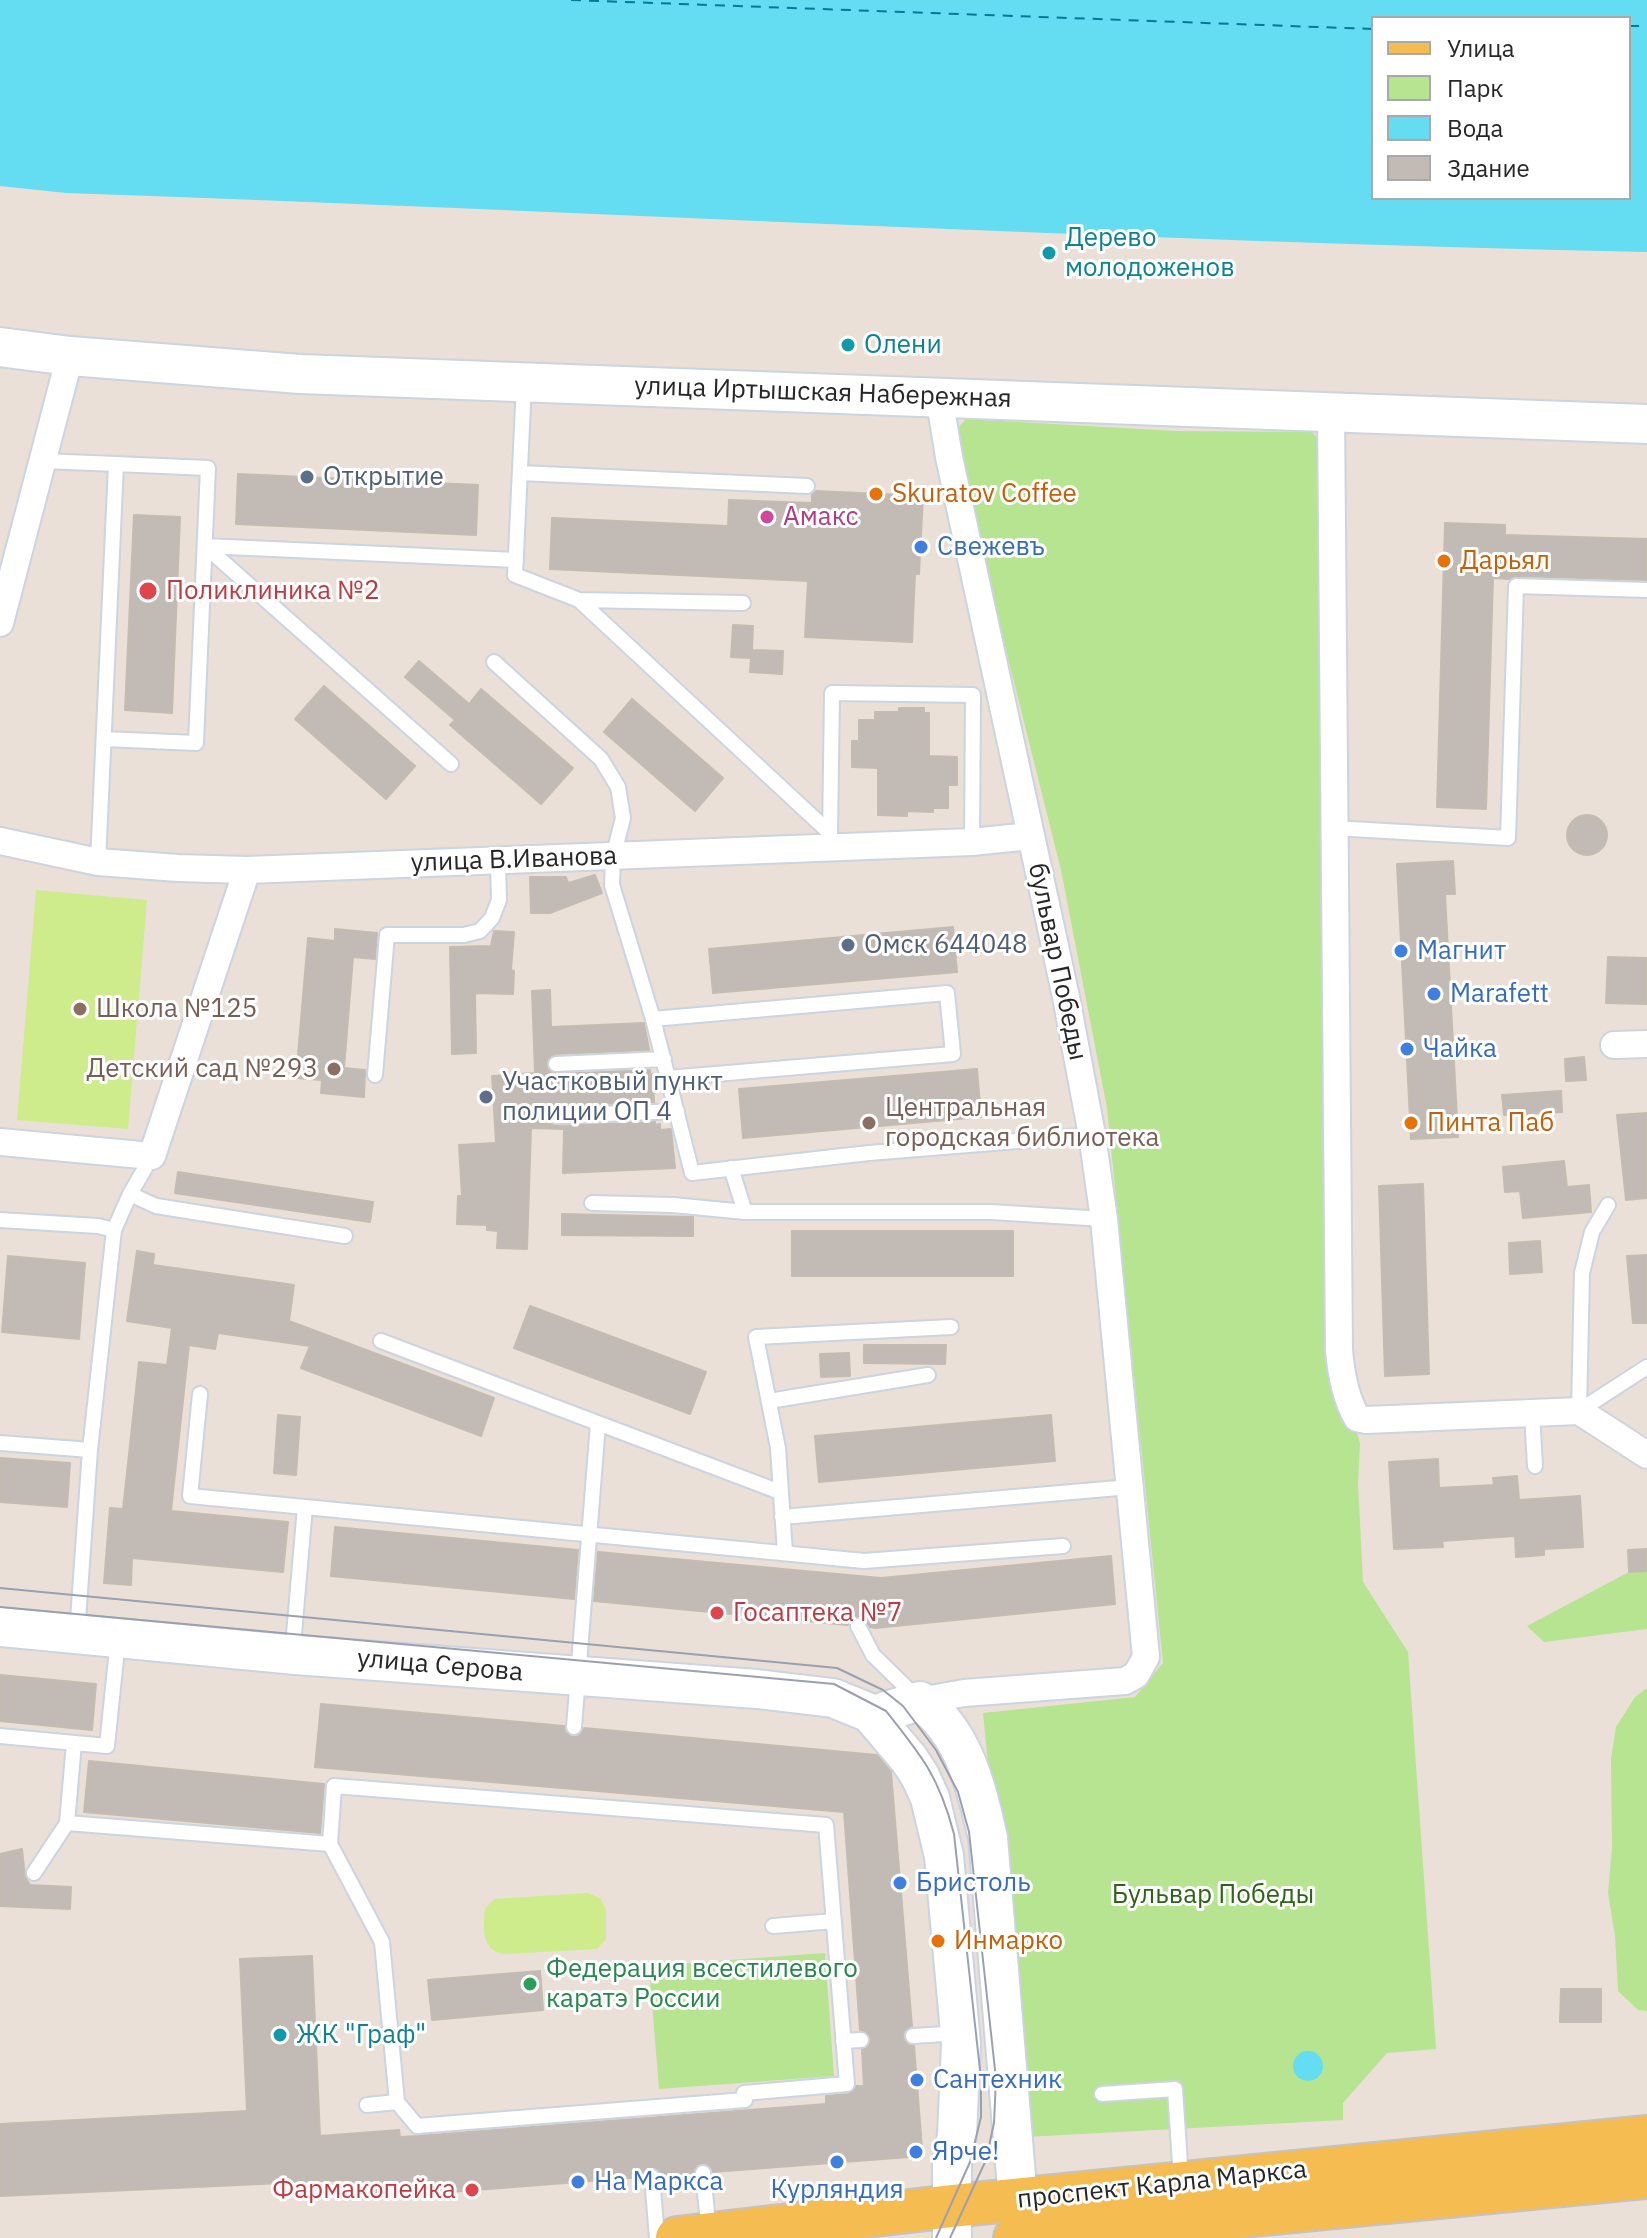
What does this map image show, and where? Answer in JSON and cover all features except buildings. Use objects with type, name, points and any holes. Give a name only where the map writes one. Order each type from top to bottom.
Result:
[{"type":"main road","name":"проспект Карла Маркса","points":[[1016,2219],[1181,2184],[1647,2137]]},
{"type":"main road","name":"проспект Карла Маркса","points":[[693,2236],[1016,2219],[1647,2177]]},
{"type":"street","name":"улица Иртышская Набережная","points":[[0,347],[70,356],[300,374],[1647,424]]},
{"type":"street","points":[[0,623],[5,582],[43,461],[70,356]]},
{"type":"street","name":"бульвар Победы","points":[[920,1701],[964,1693],[1125,1681],[1136,1675],[1146,1657],[1104,1219],[1092,1135],[1066,997],[949,457],[939,396]]},
{"type":"street","points":[[1331,411],[1333,828],[1339,1350],[1342,1379],[1357,1418],[1380,1421],[1579,1411],[1647,1455]]},
{"type":"street","name":"улица В.Иванова","points":[[0,841],[98,862],[247,870],[613,857],[830,840],[972,842],[1030,836]]},
{"type":"street","points":[[0,1142],[152,1156],[247,870]]},
{"type":"street","points":[[1614,1045],[1647,1044]]},
{"type":"street","name":"улица Серова","points":[[0,1627],[296,1655],[757,1689],[833,1698],[848,1702],[876,1718]]},
{"type":"street","points":[[952,2222],[960,2033],[944,1856],[930,1798],[909,1759],[876,1718],[886,1711],[920,1701],[945,1723],[961,1751],[978,1793],[988,1838],[1016,2219]]},
{"type":"lane","points":[[524,384],[515,575],[579,600],[743,603]]},
{"type":"lane","points":[[43,461],[208,468],[196,743],[104,739]]},
{"type":"lane","points":[[98,862],[116,464]]},
{"type":"lane","points":[[520,473],[807,486]]},
{"type":"lane","points":[[205,546],[516,560]]},
{"type":"lane","points":[[205,546],[451,764]]},
{"type":"lane","points":[[1333,828],[1508,838],[1516,586],[1647,590]]},
{"type":"lane","points":[[579,600],[830,840]]},
{"type":"lane","points":[[494,662],[601,759],[618,787],[623,818],[613,857],[612,885],[653,1019],[692,1173],[869,1153],[1092,1135]]},
{"type":"lane","points":[[830,840],[832,693],[973,695],[972,842]]},
{"type":"lane","points":[[375,1075],[387,935],[464,935],[480,931],[492,918],[499,900],[498,861]]},
{"type":"lane","points":[[653,1019],[947,993],[953,1054],[668,1078]]},
{"type":"lane","points":[[556,1064],[664,1059]]},
{"type":"lane","points":[[556,1116],[677,1111]]},
{"type":"lane","points":[[77,1634],[90,1450],[114,1230],[152,1156]]},
{"type":"lane","points":[[731,1168],[745,1212]]},
{"type":"lane","points":[[130,1194],[156,1206],[345,1236]]},
{"type":"lane","points":[[592,1203],[673,1205],[745,1212],[991,1212],[1104,1219]]},
{"type":"lane","points":[[1579,1411],[1582,1273],[1592,1232],[1608,1205]]},
{"type":"lane","points":[[0,1220],[98,1226],[114,1230]]},
{"type":"lane","points":[[785,1553],[778,1448],[756,1337],[951,1327]]},
{"type":"lane","points":[[381,1341],[780,1492]]},
{"type":"lane","points":[[1579,1411],[1647,1367]]},
{"type":"lane","points":[[769,1401],[928,1375]]},
{"type":"lane","points":[[200,1394],[190,1496],[785,1553],[864,1569],[1063,1546]]},
{"type":"lane","points":[[1532,1413],[1535,1466]]},
{"type":"lane","points":[[574,1727],[598,1424]]},
{"type":"lane","points":[[0,1443],[90,1450]]},
{"type":"lane","points":[[782,1517],[1130,1487]]},
{"type":"lane","points":[[296,1655],[294,1634],[305,1507]]},
{"type":"lane","points":[[858,1626],[873,1655],[920,1701]]},
{"type":"lane","points":[[0,1736],[107,1746],[118,1638]]},
{"type":"lane","points":[[34,1873],[67,1823],[74,1743]]},
{"type":"lane","points":[[334,1786],[826,1825],[847,2084],[744,2093],[745,2100],[697,2109],[417,2126],[397,2102],[382,1942],[330,1844],[334,1786]]},
{"type":"lane","points":[[567,1804],[568,1787]]},
{"type":"lane","points":[[67,1823],[330,1844]]},
{"type":"lane","points":[[773,1926],[834,1921]]},
{"type":"lane","points":[[913,2036],[960,2033]]},
{"type":"lane","points":[[843,2041],[861,2040]]},
{"type":"lane","points":[[1102,2094],[1175,2089],[1181,2184]]},
{"type":"lane","points":[[367,2105],[397,2102]]},
{"type":"lane","points":[[693,2236],[703,2173]]},
{"type":"lane","points":[[652,2177],[657,2238]]},
{"type":"green space","name":"Бульвар Победы","points":[[966,419],[1176,431],[1312,432],[1323,445],[1331,1343],[1360,1443],[1358,1483],[1363,1582],[1408,1652],[1436,2049],[1387,2053],[1343,2103],[1343,2120],[1025,2137],[983,1713],[1135,1697],[1163,1663],[1107,1108],[1061,870],[952,434]]},
{"type":"green space","name":"Школа №125","points":[[36,890],[147,900],[128,1129],[17,1120]]},
{"type":"green space","points":[[1647,1571],[1647,1629],[1544,1642],[1527,1626],[1629,1572]]},
{"type":"green space","points":[[1647,1688],[1647,2011],[1638,2010],[1618,1991],[1615,1936],[1608,1893],[1612,1848],[1611,1759],[1616,1727],[1635,1697]]},
{"type":"green space","points":[[588,1893],[600,1898],[606,1910],[606,1939],[597,1949],[504,1954],[496,1952],[487,1943],[485,1909],[494,1899]]},
{"type":"green space","points":[[825,1953],[834,2076],[659,2089],[649,1966]]},
{"type":"water","points":[[0,0],[1647,0],[1647,252],[1054,233],[66,193],[0,186]]},
{"type":"water","points":[[1308,2051],[1319,2055],[1323,2066],[1319,2077],[1308,2081],[1297,2077],[1293,2066],[1297,2055]]},
{"type":"ferry route","points":[[571,0],[1371,29]]},
{"type":"ferry route","points":[[1631,26],[1647,26]]},
{"type":"tram line","points":[[0,1588],[837,1668],[883,1690],[903,1706],[936,1750],[958,1792],[969,1832],[996,2079],[994,2123],[986,2160],[950,2238]]},
{"type":"tram line","points":[[0,1607],[834,1684],[886,1711],[928,1768],[954,1834],[981,2079],[981,2117],[970,2162],[936,2238]]},
{"type":"place","name":"Дерево молодоженов","points":[[1049,253]]},
{"type":"place","name":"Олени","points":[[848,345]]},
{"type":"place","name":"Открытие","points":[[307,477]]},
{"type":"place","name":"Skuratov Coffee","points":[[876,494]]},
{"type":"place","name":"Амакс","points":[[767,517]]},
{"type":"place","name":"Свежевъ","points":[[921,547]]},
{"type":"place","name":"Дарьял","points":[[1444,561]]},
{"type":"place","name":"Поликлиника №2","points":[[148,591]]},
{"type":"place","name":"Омск 644048","points":[[848,945]]},
{"type":"place","name":"Магнит","points":[[1401,951]]},
{"type":"place","name":"Marafett","points":[[1434,994]]},
{"type":"place","name":"Школа №125","points":[[80,1009]]},
{"type":"place","name":"Чайка","points":[[1407,1049]]},
{"type":"place","name":"Детский сад №293","points":[[334,1069]]},
{"type":"place","name":"Участковый пункт полиции ОП 4","points":[[486,1097]]},
{"type":"place","name":"Центральная городская библиотека","points":[[869,1123]]},
{"type":"place","name":"Пинта Паб","points":[[1411,1123]]},
{"type":"place","name":"Госаптека №7","points":[[717,1613]]},
{"type":"place","name":"Бристоль","points":[[900,1883]]},
{"type":"place","name":"Инмарко","points":[[938,1941]]},
{"type":"place","name":"Федерация всестилевого каратэ России","points":[[530,1984]]},
{"type":"place","name":"ЖК \"Граф\"","points":[[280,2035]]},
{"type":"place","name":"Сантехник","points":[[917,2080]]},
{"type":"place","name":"Ярче!","points":[[916,2152]]},
{"type":"place","name":"Курляндия","points":[[837,2162]]},
{"type":"place","name":"На Маркса","points":[[578,2182]]},
{"type":"place","name":"Фармакопейка","points":[[472,2190]]}]
